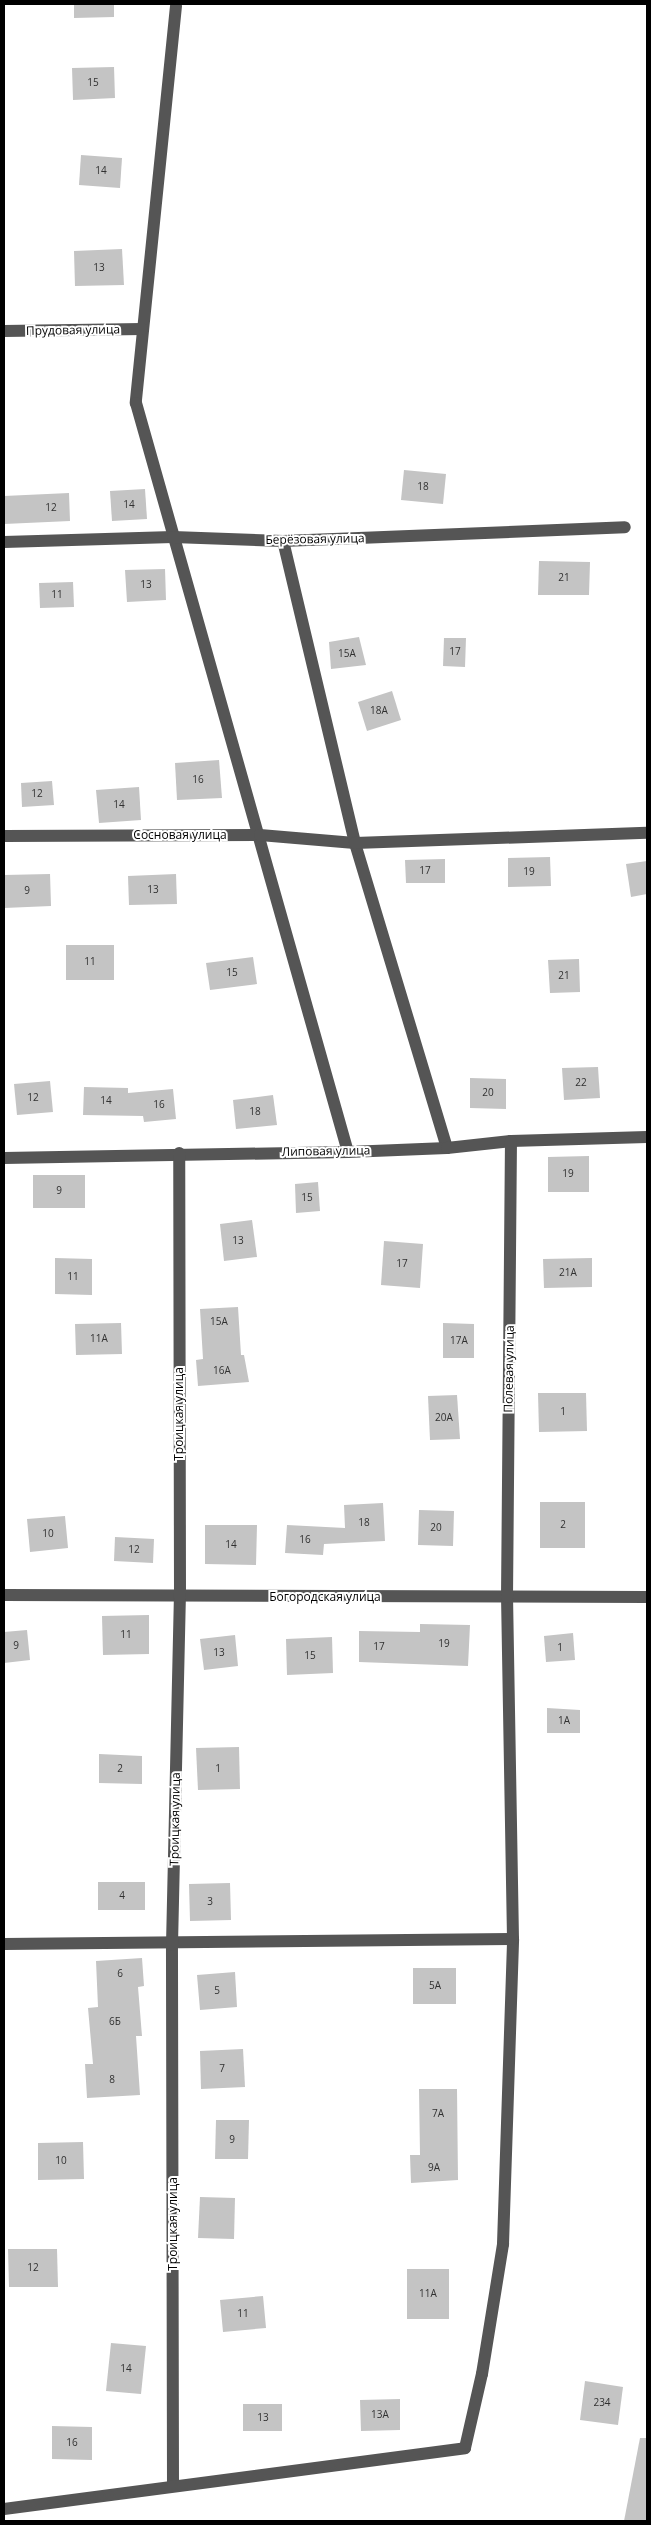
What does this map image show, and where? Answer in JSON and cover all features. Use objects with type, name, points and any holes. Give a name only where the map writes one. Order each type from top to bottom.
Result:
[{"type":"street","points":[[176,6],[136,403],[173,538],[260,835],[348,1152]]},
{"type":"street","name":"Прудовая улица","points":[[4,331],[142,329]]},
{"type":"street","name":"Берёзовая улица","points":[[4,542],[173,538],[283,541],[625,528]]},
{"type":"street","points":[[283,541],[355,843],[447,1148]]},
{"type":"street","name":"Сосновая улица","points":[[4,836],[260,835],[355,843],[647,833]]},
{"type":"street","name":"Липовая улица","points":[[4,1158],[179,1152],[348,1152],[447,1148],[511,1140],[647,1137]]},
{"type":"street","name":"Полевая улица","points":[[507,1597],[511,1140]]},
{"type":"street","name":"Троицкая улица","points":[[173,2485],[172,1945],[180,1597],[179,1152]]},
{"type":"street","name":"Богородская улица","points":[[4,1595],[180,1597],[647,1596]]},
{"type":"street","points":[[4,2508],[465,2448],[482,2374],[503,2244],[513,1939],[507,1597]]},
{"type":"street","points":[[4,1944],[172,1945],[513,1939]]},
{"type":"building","points":[[74,4],[114,4],[114,17],[74,18]]},
{"type":"building","points":[[114,67],[115,98],[73,100],[72,68]]},
{"type":"building","points":[[81,155],[122,158],[120,188],[79,185]]},
{"type":"building","points":[[122,249],[124,285],[75,286],[74,251]]},
{"type":"building","points":[[404,470],[446,474],[443,504],[401,500]]},
{"type":"building","points":[[145,489],[147,519],[112,521],[110,491]]},
{"type":"building","points":[[69,493],[70,521],[4,524],[4,496]]},
{"type":"building","points":[[539,561],[590,562],[589,595],[538,595]]},
{"type":"building","points":[[165,569],[166,600],[127,602],[125,570]]},
{"type":"building","points":[[73,582],[74,607],[40,608],[39,583]]},
{"type":"building","points":[[359,637],[366,665],[331,669],[329,642]]},
{"type":"building","points":[[444,638],[466,638],[465,667],[443,666]]},
{"type":"building","points":[[392,691],[401,720],[367,731],[358,702]]},
{"type":"building","points":[[219,760],[222,798],[177,800],[175,763]]},
{"type":"building","points":[[52,781],[54,805],[22,807],[21,783]]},
{"type":"building","points":[[139,787],[141,820],[99,823],[96,790]]},
{"type":"building","points":[[550,857],[551,886],[508,887],[508,858]]},
{"type":"building","points":[[445,859],[445,883],[406,883],[405,860]]},
{"type":"building","points":[[647,861],[647,894],[631,897],[626,864]]},
{"type":"building","points":[[50,874],[51,906],[4,908],[4,875]]},
{"type":"building","points":[[176,874],[177,904],[129,905],[128,876]]},
{"type":"building","points":[[66,945],[114,945],[114,980],[66,980]]},
{"type":"building","points":[[253,957],[257,984],[210,990],[206,963]]},
{"type":"building","points":[[579,959],[580,992],[550,993],[548,960]]},
{"type":"building","points":[[598,1067],[600,1098],[564,1100],[562,1068]]},
{"type":"building","points":[[470,1078],[506,1079],[506,1109],[470,1108]]},
{"type":"building","points":[[50,1081],[53,1112],[17,1115],[14,1084]]},
{"type":"building","points":[[84,1087],[128,1088],[128,1093],[173,1089],[176,1119],[144,1122],[143,1116],[83,1115]]},
{"type":"building","points":[[273,1095],[277,1125],[236,1129],[233,1100]]},
{"type":"building","points":[[589,1156],[589,1192],[548,1192],[548,1157]]},
{"type":"building","points":[[33,1175],[85,1175],[85,1208],[33,1208]]},
{"type":"building","points":[[318,1182],[320,1211],[296,1213],[295,1184]]},
{"type":"building","points":[[252,1220],[257,1257],[224,1261],[220,1224]]},
{"type":"building","points":[[384,1241],[423,1244],[420,1288],[381,1285]]},
{"type":"building","points":[[55,1258],[92,1259],[92,1295],[55,1294]]},
{"type":"building","points":[[592,1258],[592,1287],[544,1288],[543,1259]]},
{"type":"building","points":[[238,1307],[241,1355],[244,1355],[249,1382],[198,1386],[196,1360],[203,1359],[200,1309]]},
{"type":"building","points":[[121,1323],[122,1354],[76,1355],[75,1324]]},
{"type":"building","points":[[443,1323],[474,1324],[474,1358],[443,1358]]},
{"type":"building","points":[[538,1393],[586,1393],[587,1431],[539,1432]]},
{"type":"building","points":[[457,1395],[460,1439],[430,1440],[428,1396]]},
{"type":"building","points":[[540,1502],[585,1502],[585,1548],[540,1548]]},
{"type":"building","points":[[383,1503],[385,1541],[324,1544],[323,1555],[285,1553],[287,1525],[345,1528],[344,1505]]},
{"type":"building","points":[[419,1510],[454,1511],[453,1546],[418,1545]]},
{"type":"building","points":[[65,1516],[68,1548],[30,1552],[27,1519]]},
{"type":"building","points":[[205,1525],[257,1525],[256,1565],[205,1564]]},
{"type":"building","points":[[115,1537],[154,1539],[153,1563],[114,1561]]},
{"type":"building","points":[[149,1615],[149,1654],[103,1655],[102,1616]]},
{"type":"building","points":[[420,1624],[470,1625],[468,1666],[359,1662],[359,1631],[420,1632]]},
{"type":"building","points":[[27,1630],[30,1660],[4,1663],[4,1632]]},
{"type":"building","points":[[573,1633],[575,1660],[546,1662],[544,1636]]},
{"type":"building","points":[[235,1635],[238,1666],[204,1670],[200,1639]]},
{"type":"building","points":[[332,1637],[333,1673],[287,1675],[286,1639]]},
{"type":"building","points":[[547,1708],[580,1710],[580,1733],[547,1733]]},
{"type":"building","points":[[239,1747],[240,1789],[198,1790],[196,1748]]},
{"type":"building","points":[[99,1754],[142,1756],[142,1784],[99,1783]]},
{"type":"building","points":[[98,1882],[145,1882],[145,1910],[98,1910]]},
{"type":"building","points":[[230,1883],[231,1920],[190,1921],[189,1884]]},
{"type":"building","points":[[142,1958],[144,1986],[138,1987],[142,2036],[136,2036],[140,2095],[87,2098],[85,2064],[93,2064],[88,2008],[98,2007],[96,1961]]},
{"type":"building","points":[[413,1968],[456,1968],[456,2004],[413,2004]]},
{"type":"building","points":[[235,1972],[237,2007],[200,2010],[197,1975]]},
{"type":"building","points":[[243,2049],[245,2087],[201,2089],[200,2051]]},
{"type":"building","points":[[419,2089],[457,2089],[458,2180],[411,2183],[410,2155],[420,2155]]},
{"type":"building","points":[[216,2120],[249,2120],[248,2159],[215,2159]]},
{"type":"building","points":[[83,2142],[84,2179],[38,2180],[38,2143]]},
{"type":"building","points":[[200,2197],[235,2198],[234,2239],[198,2238]]},
{"type":"building","points":[[8,2249],[57,2249],[58,2287],[9,2287]]},
{"type":"building","points":[[407,2269],[449,2269],[449,2319],[407,2319]]},
{"type":"building","points":[[263,2296],[266,2328],[223,2332],[220,2300]]},
{"type":"building","points":[[111,2343],[146,2346],[141,2394],[106,2391]]},
{"type":"building","points":[[585,2381],[623,2387],[618,2425],[580,2420]]},
{"type":"building","points":[[400,2399],[400,2430],[361,2431],[360,2400]]},
{"type":"building","points":[[243,2404],[282,2404],[282,2431],[243,2431]]},
{"type":"building","points":[[52,2426],[92,2427],[92,2460],[52,2459]]},
{"type":"building","points":[[640,2438],[647,2438],[647,2521],[624,2521]]}]
